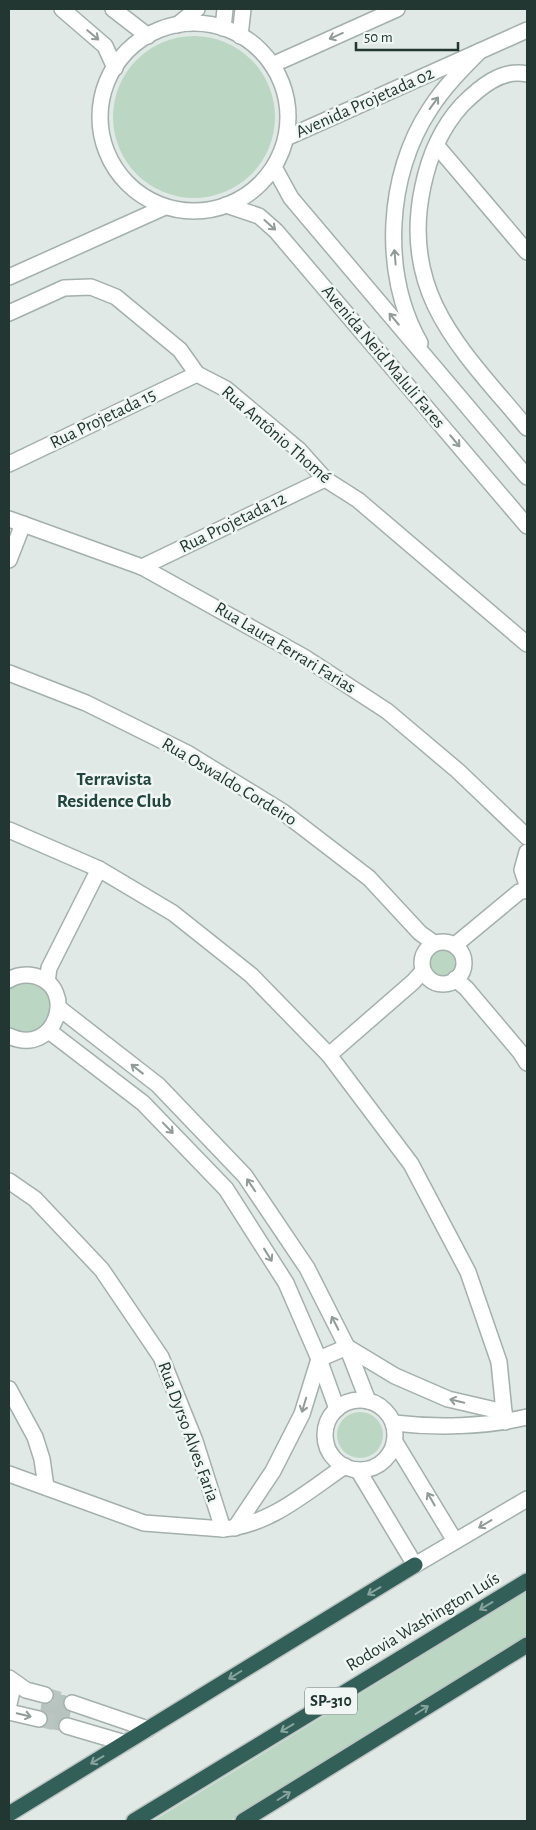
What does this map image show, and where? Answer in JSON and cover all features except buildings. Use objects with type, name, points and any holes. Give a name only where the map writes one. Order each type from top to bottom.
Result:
[{"type":"highway","points":[[9,1814],[415,1565]]},
{"type":"highway","name":"Rodovia Washington Luís","points":[[134,1821],[527,1581]]},
{"type":"highway","points":[[243,1821],[527,1644]]},
{"type":"street","points":[[62,9],[106,46],[115,68]]},
{"type":"street","points":[[113,9],[148,36]]},
{"type":"street","points":[[177,25],[200,24],[223,28],[240,36],[262,52],[272,64],[285,92],[288,123],[286,138],[274,167],[253,190],[226,205],[196,211],[165,207],[151,201],[126,182],[109,157],[101,127],[101,112],[103,96],[115,68],[135,45],[148,36],[177,25],[197,9]]},
{"type":"street","points":[[223,28],[225,9]]},
{"type":"street","points":[[240,36],[243,9]]},
{"type":"street","points":[[374,9],[393,10]]},
{"type":"street","points":[[272,64],[393,10]]},
{"type":"street","name":"Avenida Projetada 02","points":[[286,138],[527,30]]},
{"type":"street","points":[[435,368],[416,334],[402,298],[398,279],[395,260],[394,221],[399,182],[411,145],[429,110],[452,79],[480,52]]},
{"type":"street","points":[[524,74],[505,74],[484,86],[469,98],[451,119],[426,172],[421,194],[417,231],[420,261],[428,291],[440,318],[456,344],[527,428]]},
{"type":"street","points":[[437,146],[527,252]]},
{"type":"street","name":"Avenida Neid Maluli Fares","points":[[274,167],[291,198],[527,477]]},
{"type":"street","name":"Avenida Neid Maluli Fares","points":[[226,205],[258,216],[276,231],[527,526]]},
{"type":"street","points":[[9,277],[165,207]]},
{"type":"street","name":"Rua Antônio Thomé","points":[[9,313],[64,288],[91,287],[116,297],[180,350],[197,374],[226,389],[300,450],[325,479],[358,500],[527,644]]},
{"type":"street","name":"Rua Projetada 15","points":[[9,464],[197,374]]},
{"type":"street","name":"Rua Projetada 12","points":[[142,567],[325,479]]},
{"type":"street","points":[[9,560],[16,522]]},
{"type":"street","name":"Rua Laura Ferrari Farias","points":[[16,522],[142,567],[304,657],[388,711],[458,771],[526,839]]},
{"type":"street","name":"Rua Oswaldo Cordeiro","points":[[9,673],[86,703],[188,753],[283,812],[369,878],[431,946]]},
{"type":"street","points":[[9,830],[99,869],[173,913],[252,975],[329,1055],[411,1164],[468,1272],[499,1362],[505,1417]]},
{"type":"street","points":[[461,945],[525,888],[522,870],[527,852]]},
{"type":"street","points":[[45,976],[99,869]]},
{"type":"street","points":[[329,1055],[421,977],[422,962],[431,946],[441,942],[461,945]]},
{"type":"street","points":[[460,980],[464,963],[461,945]]},
{"type":"street","points":[[9,980],[20,975],[45,976]]},
{"type":"street","points":[[11,1041],[34,1040],[49,1031],[56,1020],[59,1008],[57,998],[45,976]]},
{"type":"street","points":[[421,977],[441,984],[460,980]]},
{"type":"street","points":[[460,980],[527,1063]]},
{"type":"street","points":[[59,1008],[158,1085],[245,1176],[307,1268],[347,1347],[368,1401]]},
{"type":"street","points":[[49,1031],[143,1103],[226,1188],[286,1283],[319,1359],[337,1409]]},
{"type":"street","name":"Rua Dyrso Alves Faria","points":[[9,1181],[35,1199],[102,1270],[161,1357],[229,1528]]},
{"type":"street","points":[[347,1347],[395,1376],[448,1399],[505,1417]]},
{"type":"street","points":[[229,1528],[273,1471],[298,1422],[319,1359],[347,1347]]},
{"type":"street","points":[[9,1389],[35,1437],[42,1459],[46,1488]]},
{"type":"street","points":[[455,1541],[395,1433],[388,1413],[379,1405],[357,1400],[337,1409],[328,1423],[326,1440],[329,1451],[346,1466],[415,1565],[527,1499]]},
{"type":"street","points":[[395,1433],[416,1426],[505,1417],[527,1417]]},
{"type":"street","points":[[9,1474],[144,1523],[229,1528],[270,1516],[301,1498],[325,1479],[346,1466],[371,1469],[382,1463],[390,1454],[395,1433]]},
{"type":"street","points":[[9,1704],[11,1680],[26,1690],[44,1695]]},
{"type":"street","points":[[72,1703],[148,1729]]},
{"type":"street","points":[[9,1712],[39,1719]]},
{"type":"street","points":[[68,1726],[125,1743]]},
{"type":"green space","points":[[202,36],[218,39],[232,45],[246,54],[257,65],[272,93],[275,117],[274,133],[266,155],[257,169],[246,180],[218,195],[186,198],[170,195],[156,189],[142,180],[131,169],[116,141],[113,109],[116,93],[122,79],[131,65],[142,54],[170,39]]},
{"type":"green space","points":[[443,950],[452,954],[456,963],[452,972],[443,976],[434,972],[430,963],[434,954]]},
{"type":"green space","points":[[21,982],[38,987],[48,995],[51,1005],[49,1016],[42,1025],[33,1031],[21,1032],[9,1027],[9,988]]},
{"type":"green space","points":[[365,1412],[369,1413],[379,1422],[382,1426],[382,1444],[373,1454],[365,1458],[355,1458],[347,1454],[338,1444],[337,1430],[341,1422],[351,1413]]},
{"type":"green space","points":[[527,1591],[527,1638],[230,1821],[153,1821]]},
{"type":"tunnel","points":[[45,1695],[72,1703]]},
{"type":"tunnel","points":[[39,1719],[67,1726]]},
{"type":"district","name":"Terravista Residence Club","points":[[114,790]]}]
